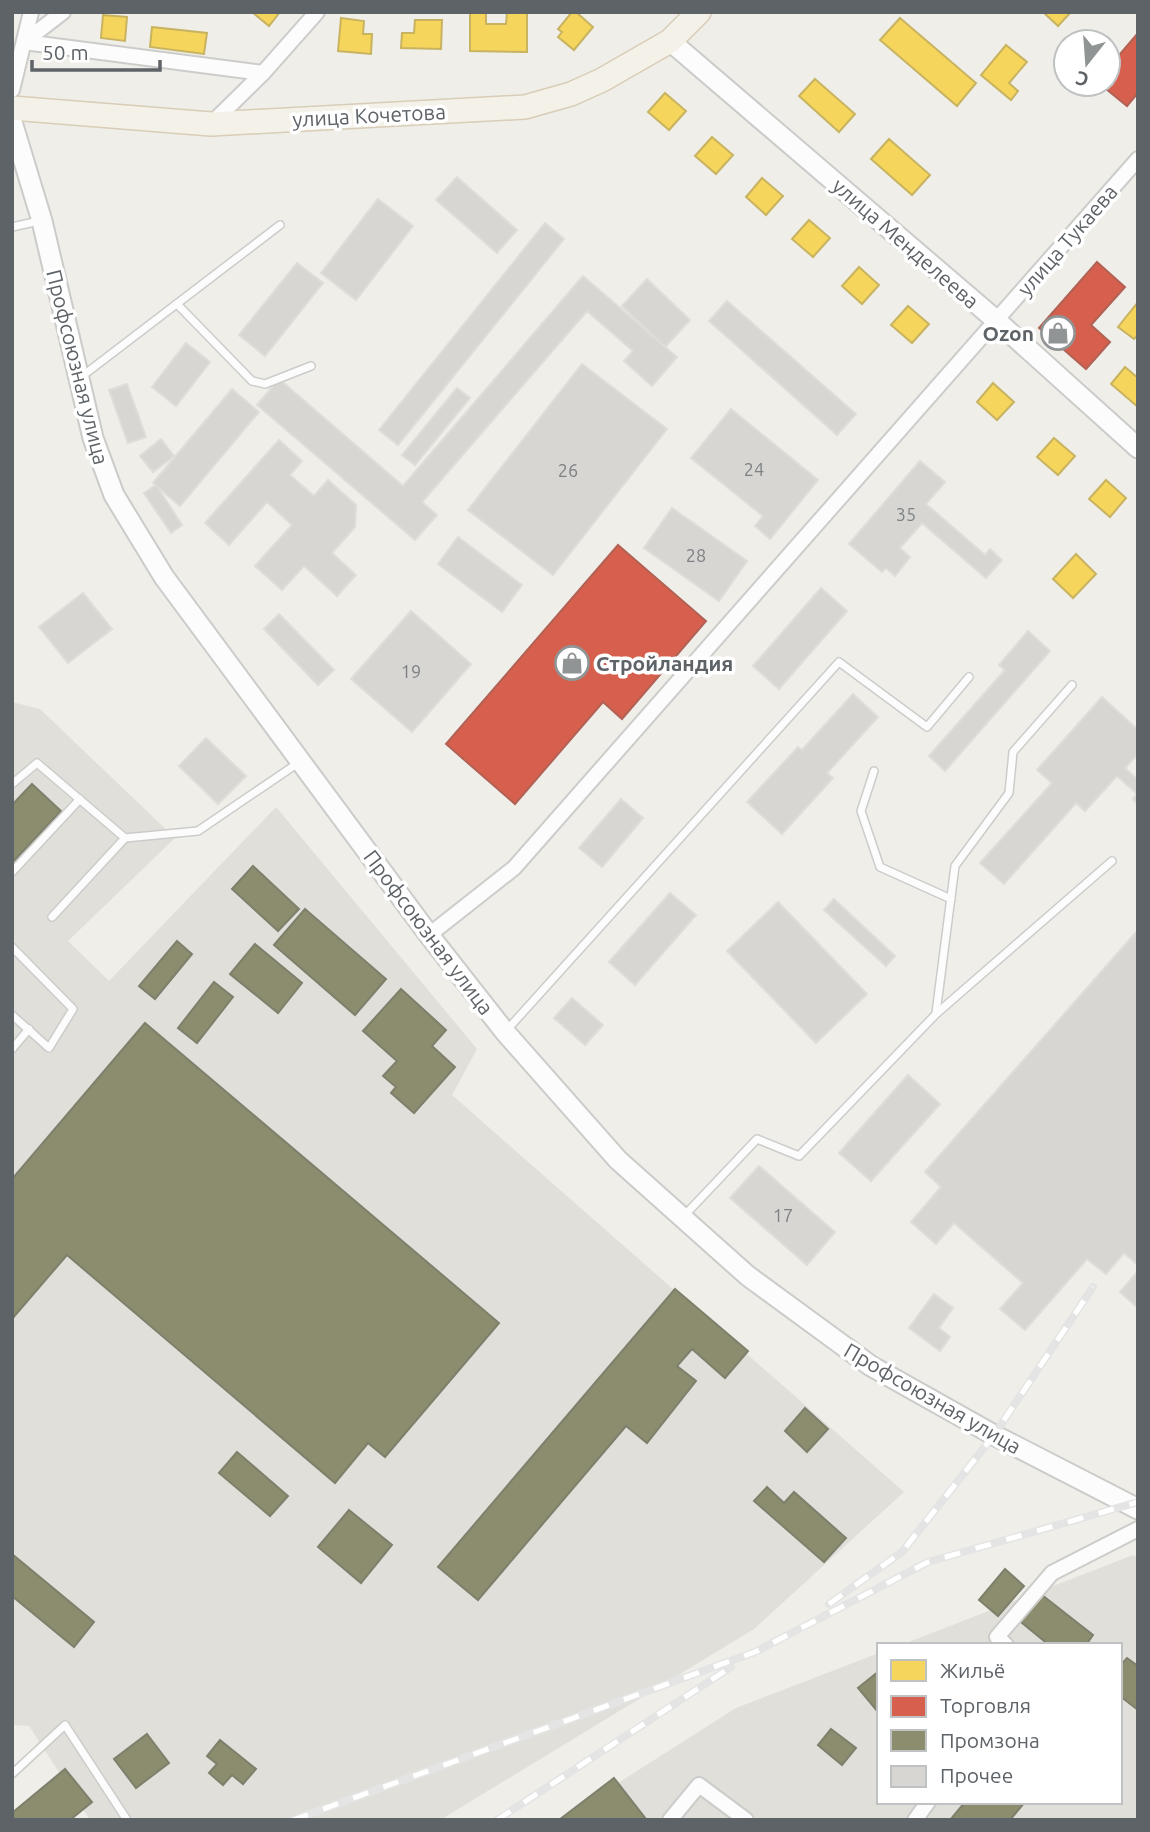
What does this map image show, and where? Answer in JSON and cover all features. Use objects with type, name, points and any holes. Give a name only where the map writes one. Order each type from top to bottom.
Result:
[{"type":"main road","name":"улица Кочетова","points":[[12,108],[211,124],[525,107],[582,89],[670,41],[691,15]]},
{"type":"main road","name":"улица Менделеева","points":[[670,41],[997,321],[1138,448]]},
{"type":"main road","name":"Профсоюзная улица","points":[[12,122],[42,221],[93,438],[114,495],[164,577],[505,1032],[618,1160],[748,1276],[871,1366],[994,1435],[1138,1509]]},
{"type":"street","points":[[12,90],[31,12]]},
{"type":"street","points":[[23,42],[63,12]]},
{"type":"street","points":[[211,124],[317,12]]},
{"type":"street","points":[[23,42],[262,73]]},
{"type":"street","name":"улица Тукаева","points":[[429,934],[514,868],[1138,159]]},
{"type":"street","points":[[1004,1643],[997,1637],[1052,1573],[1138,1529]]},
{"type":"street","points":[[670,1820],[699,1785],[746,1820]]},
{"type":"street","points":[[915,1820],[927,1804]]},
{"type":"lane","points":[[12,227],[42,221]]},
{"type":"lane","points":[[78,380],[280,225]]},
{"type":"lane","points":[[177,304],[252,382],[265,384],[311,366]]},
{"type":"lane","points":[[505,1032],[839,662],[927,727],[969,677]]},
{"type":"lane","points":[[936,1014],[956,866],[1009,793],[1013,752],[1072,685]]},
{"type":"lane","points":[[52,917],[125,838],[198,831],[301,760]]},
{"type":"lane","points":[[12,784],[37,763],[125,838]]},
{"type":"lane","points":[[874,771],[861,811],[880,867],[951,899]]},
{"type":"lane","points":[[12,872],[80,800]]},
{"type":"lane","points":[[683,1218],[757,1139],[799,1156],[936,1014],[1112,860]]},
{"type":"lane","points":[[12,947],[73,1009],[49,1048],[12,1015]]},
{"type":"lane","points":[[12,1049],[29,1029]]},
{"type":"lane","points":[[12,1774],[65,1724],[127,1820]]},
{"type":"shaded area","points":[[12,702],[40,709],[175,838],[68,941],[109,981],[276,807],[477,1049],[452,1095],[904,1492],[754,1629],[440,1820],[90,1820],[29,1726],[12,1725]]},
{"type":"shaded area","points":[[1133,1555],[1138,1558],[1138,1820],[560,1820],[736,1708],[877,1654],[877,1804],[1122,1804],[1122,1643],[906,1643]]},
{"type":"building: Жильё","points":[[252,12],[280,12],[269,26]]},
{"type":"building: Жильё","points":[[470,12],[486,12],[486,24],[506,24],[507,12],[527,12],[527,52],[470,51]]},
{"type":"building: Жильё","points":[[572,12],[576,12],[593,27],[574,50],[558,37],[562,32],[558,29]]},
{"type":"building: Жильё","points":[[1043,12],[1071,12],[1058,26]]},
{"type":"building: Жильё","points":[[103,15],[127,17],[125,41],[101,38]]},
{"type":"building: Жильё","points":[[341,18],[364,21],[363,34],[372,34],[371,54],[338,51]]},
{"type":"building: Жильё","points":[[900,18],[976,83],[957,106],[880,40]]},
{"type":"building: Жильё","points":[[415,20],[442,20],[441,49],[401,48],[402,33],[414,33]]},
{"type":"building: Жильё","points":[[152,27],[207,33],[204,54],[150,47]]},
{"type":"building: Жильё","points":[[1006,45],[1027,62],[1009,83],[1018,91],[1011,100],[981,75]]},
{"type":"building: Жильё","points":[[815,79],[855,114],[839,132],[799,96]]},
{"type":"building: Жильё","points":[[665,93],[686,111],[669,130],[648,112]]},
{"type":"building: Жильё","points":[[712,137],[733,155],[716,174],[695,156]]},
{"type":"building: Жильё","points":[[889,139],[930,175],[912,195],[871,159]]},
{"type":"building: Жильё","points":[[762,178],[783,196],[766,215],[746,197]]},
{"type":"building: Жильё","points":[[809,220],[830,238],[813,257],[792,239]]},
{"type":"building: Жильё","points":[[859,267],[879,285],[862,304],[842,286]]},
{"type":"building: Жильё","points":[[1138,302],[1138,335],[1134,339],[1118,327]]},
{"type":"building: Жильё","points":[[908,306],[929,324],[912,343],[891,325]]},
{"type":"building: Жильё","points":[[1125,367],[1138,378],[1138,407],[1111,384]]},
{"type":"building: Жильё","points":[[993,383],[1014,402],[997,420],[977,402]]},
{"type":"building: Жильё","points":[[1054,438],[1075,456],[1058,475],[1037,457]]},
{"type":"building: Жильё","points":[[1106,480],[1126,498],[1110,517],[1089,499]]},
{"type":"building: Жильё","points":[[1076,554],[1096,574],[1073,598],[1053,579]]},
{"type":"building: Торговля","points":[[1138,33],[1138,93],[1127,106],[1117,98],[1122,98],[1122,52]]},
{"type":"building: Торговля","points":[[1097,262],[1125,287],[1091,325],[1110,342],[1086,369],[1039,328]]},
{"type":"building: Торговля","points":[[618,545],[706,621],[622,719],[603,702],[515,804],[446,744]]},
{"type":"building: Промзона","points":[[32,784],[61,811],[12,863],[12,805]]},
{"type":"building: Промзона","points":[[253,866],[299,909],[278,931],[232,889]]},
{"type":"building: Промзона","points":[[305,909],[386,979],[355,1015],[274,945]]},
{"type":"building: Промзона","points":[[177,941],[192,954],[155,999],[139,986]]},
{"type":"building: Промзона","points":[[255,944],[302,983],[278,1013],[230,974]]},
{"type":"building: Промзона","points":[[214,982],[233,997],[197,1043],[178,1028]]},
{"type":"building: Промзона","points":[[401,989],[446,1030],[432,1046],[455,1067],[414,1113],[391,1093],[396,1087],[383,1076],[397,1061],[363,1031]]},
{"type":"building: Промзона","points":[[145,1023],[499,1323],[385,1457],[368,1443],[335,1483],[67,1255],[12,1319],[12,1179]]},
{"type":"building: Промзона","points":[[675,1289],[748,1351],[725,1378],[692,1349],[677,1366],[696,1381],[647,1443],[626,1426],[478,1600],[438,1567]]},
{"type":"building: Промзона","points":[[805,1408],[828,1429],[807,1452],[785,1431]]},
{"type":"building: Промзона","points":[[237,1452],[288,1496],[270,1516],[219,1473]]},
{"type":"building: Промзона","points":[[767,1487],[784,1503],[794,1492],[846,1538],[824,1562],[754,1501]]},
{"type":"building: Промзона","points":[[349,1510],[392,1545],[361,1583],[318,1547]]},
{"type":"building: Промзона","points":[[12,1554],[94,1622],[74,1647],[12,1596]]},
{"type":"building: Промзона","points":[[1005,1569],[1024,1586],[998,1616],[979,1600]]},
{"type":"building: Промзона","points":[[1042,1595],[1093,1635],[1087,1643],[1047,1643],[1021,1622]]},
{"type":"building: Промзона","points":[[1127,1658],[1138,1666],[1138,1710],[1122,1698],[1122,1664]]},
{"type":"building: Промзона","points":[[877,1673],[877,1711],[858,1688]]},
{"type":"building: Промзона","points":[[831,1729],[856,1748],[842,1765],[818,1745]]},
{"type":"building: Промзона","points":[[147,1734],[169,1763],[136,1788],[114,1759]]},
{"type":"building: Промзона","points":[[220,1740],[256,1769],[243,1784],[232,1775],[223,1785],[209,1773],[217,1764],[207,1756]]},
{"type":"building: Промзона","points":[[65,1769],[92,1802],[70,1820],[12,1820],[12,1813]]},
{"type":"building: Промзона","points":[[614,1778],[646,1819],[559,1820]]},
{"type":"building: Промзона","points":[[963,1804],[1023,1804],[1010,1820],[950,1820]]},
{"type":"building: Прочее","points":[[457,177],[517,230],[497,253],[436,200]]},
{"type":"building: Прочее","points":[[378,199],[413,226],[356,300],[321,273]]},
{"type":"building: Прочее","points":[[545,223],[564,239],[398,445],[379,430]]},
{"type":"building: Прочее","points":[[297,263],[323,283],[265,356],[239,335]]},
{"type":"building: Прочее","points":[[583,276],[677,357],[652,386],[624,361],[633,351],[587,311],[422,502],[437,515],[415,540],[257,405],[279,379],[403,486]]},
{"type":"building: Прочее","points":[[647,279],[690,320],[665,347],[622,306]]},
{"type":"building: Прочее","points":[[727,301],[856,414],[837,435],[709,321]]},
{"type":"building: Прочее","points":[[186,343],[210,362],[176,406],[152,387]]},
{"type":"building: Прочее","points":[[582,364],[667,429],[553,575],[468,510]]},
{"type":"building: Прочее","points":[[127,384],[146,437],[128,443],[109,390]]},
{"type":"building: Прочее","points":[[457,388],[470,398],[415,465],[402,455]]},
{"type":"building: Прочее","points":[[232,389],[259,412],[180,506],[153,483]]},
{"type":"building: Прочее","points":[[731,409],[818,480],[770,539],[755,526],[763,516],[691,458]]},
{"type":"building: Прочее","points":[[161,439],[174,456],[153,472],[140,456]]},
{"type":"building: Прочее","points":[[279,440],[302,461],[290,475],[314,496],[328,480],[356,505],[355,527],[332,553],[356,575],[337,596],[304,566],[282,590],[255,566],[292,525],[267,502],[229,545],[205,523]]},
{"type":"building: Прочее","points":[[920,461],[945,482],[926,504],[985,555],[990,549],[1002,560],[986,578],[922,523],[900,548],[910,557],[895,576],[886,568],[882,572],[849,544]]},
{"type":"building: Прочее","points":[[156,485],[182,525],[171,533],[144,493]]},
{"type":"building: Прочее","points":[[672,508],[747,561],[719,601],[644,548]]},
{"type":"building: Прочее","points":[[458,537],[522,585],[502,612],[438,564]]},
{"type":"building: Прочее","points":[[821,588],[847,611],[779,689],[753,666]]},
{"type":"building: Прочее","points":[[83,593],[112,629],[68,663],[39,627]]},
{"type":"building: Прочее","points":[[411,611],[471,664],[412,732],[351,679]]},
{"type":"building: Прочее","points":[[279,614],[334,670],[318,685],[264,629]]},
{"type":"building: Прочее","points":[[1028,631],[1050,651],[945,771],[929,756],[1005,670],[999,665]]},
{"type":"building: Прочее","points":[[853,694],[878,717],[827,773],[833,778],[782,834],[747,802],[798,747],[802,750]]},
{"type":"building: Прочее","points":[[1102,697],[1138,730],[1138,754],[1125,768],[1136,778],[1138,775],[1138,804],[1133,799],[1137,794],[1117,776],[1085,811],[1076,803],[1004,884],[980,863],[1052,783],[1037,770]]},
{"type":"building: Прочее","points":[[206,738],[246,776],[218,804],[179,766]]},
{"type":"building: Прочее","points":[[621,799],[643,818],[602,867],[579,848]]},
{"type":"building: Прочее","points":[[670,893],[696,915],[635,985],[609,962]]},
{"type":"building: Прочее","points":[[834,899],[895,956],[886,966],[824,910]]},
{"type":"building: Прочее","points":[[778,902],[867,994],[816,1043],[727,951]]},
{"type":"building: Прочее","points":[[1138,930],[1138,1265],[1124,1253],[1106,1274],[1087,1259],[1025,1330],[1000,1309],[1023,1283],[954,1223],[936,1244],[911,1222],[941,1187],[925,1172]]},
{"type":"building: Прочее","points":[[572,998],[603,1025],[585,1045],[554,1018]]},
{"type":"building: Прочее","points":[[908,1075],[940,1104],[871,1181],[839,1153]]},
{"type":"building: Прочее","points":[[759,1166],[835,1232],[807,1265],[730,1198]]},
{"type":"building: Прочее","points":[[1138,1271],[1138,1308],[1120,1292]]},
{"type":"building: Прочее","points":[[934,1294],[953,1308],[939,1328],[950,1337],[940,1351],[909,1328]]},
{"type":"railway","points":[[829,1604],[902,1552],[994,1435],[1093,1287]]},
{"type":"railway","points":[[293,1820],[755,1652],[928,1562],[1138,1502]]},
{"type":"railway","points":[[497,1820],[731,1667]]},
{"type":"place","name":"Ozon","points":[[1058,333]]},
{"type":"place","name":"Стройландия","points":[[572,663]]}]
